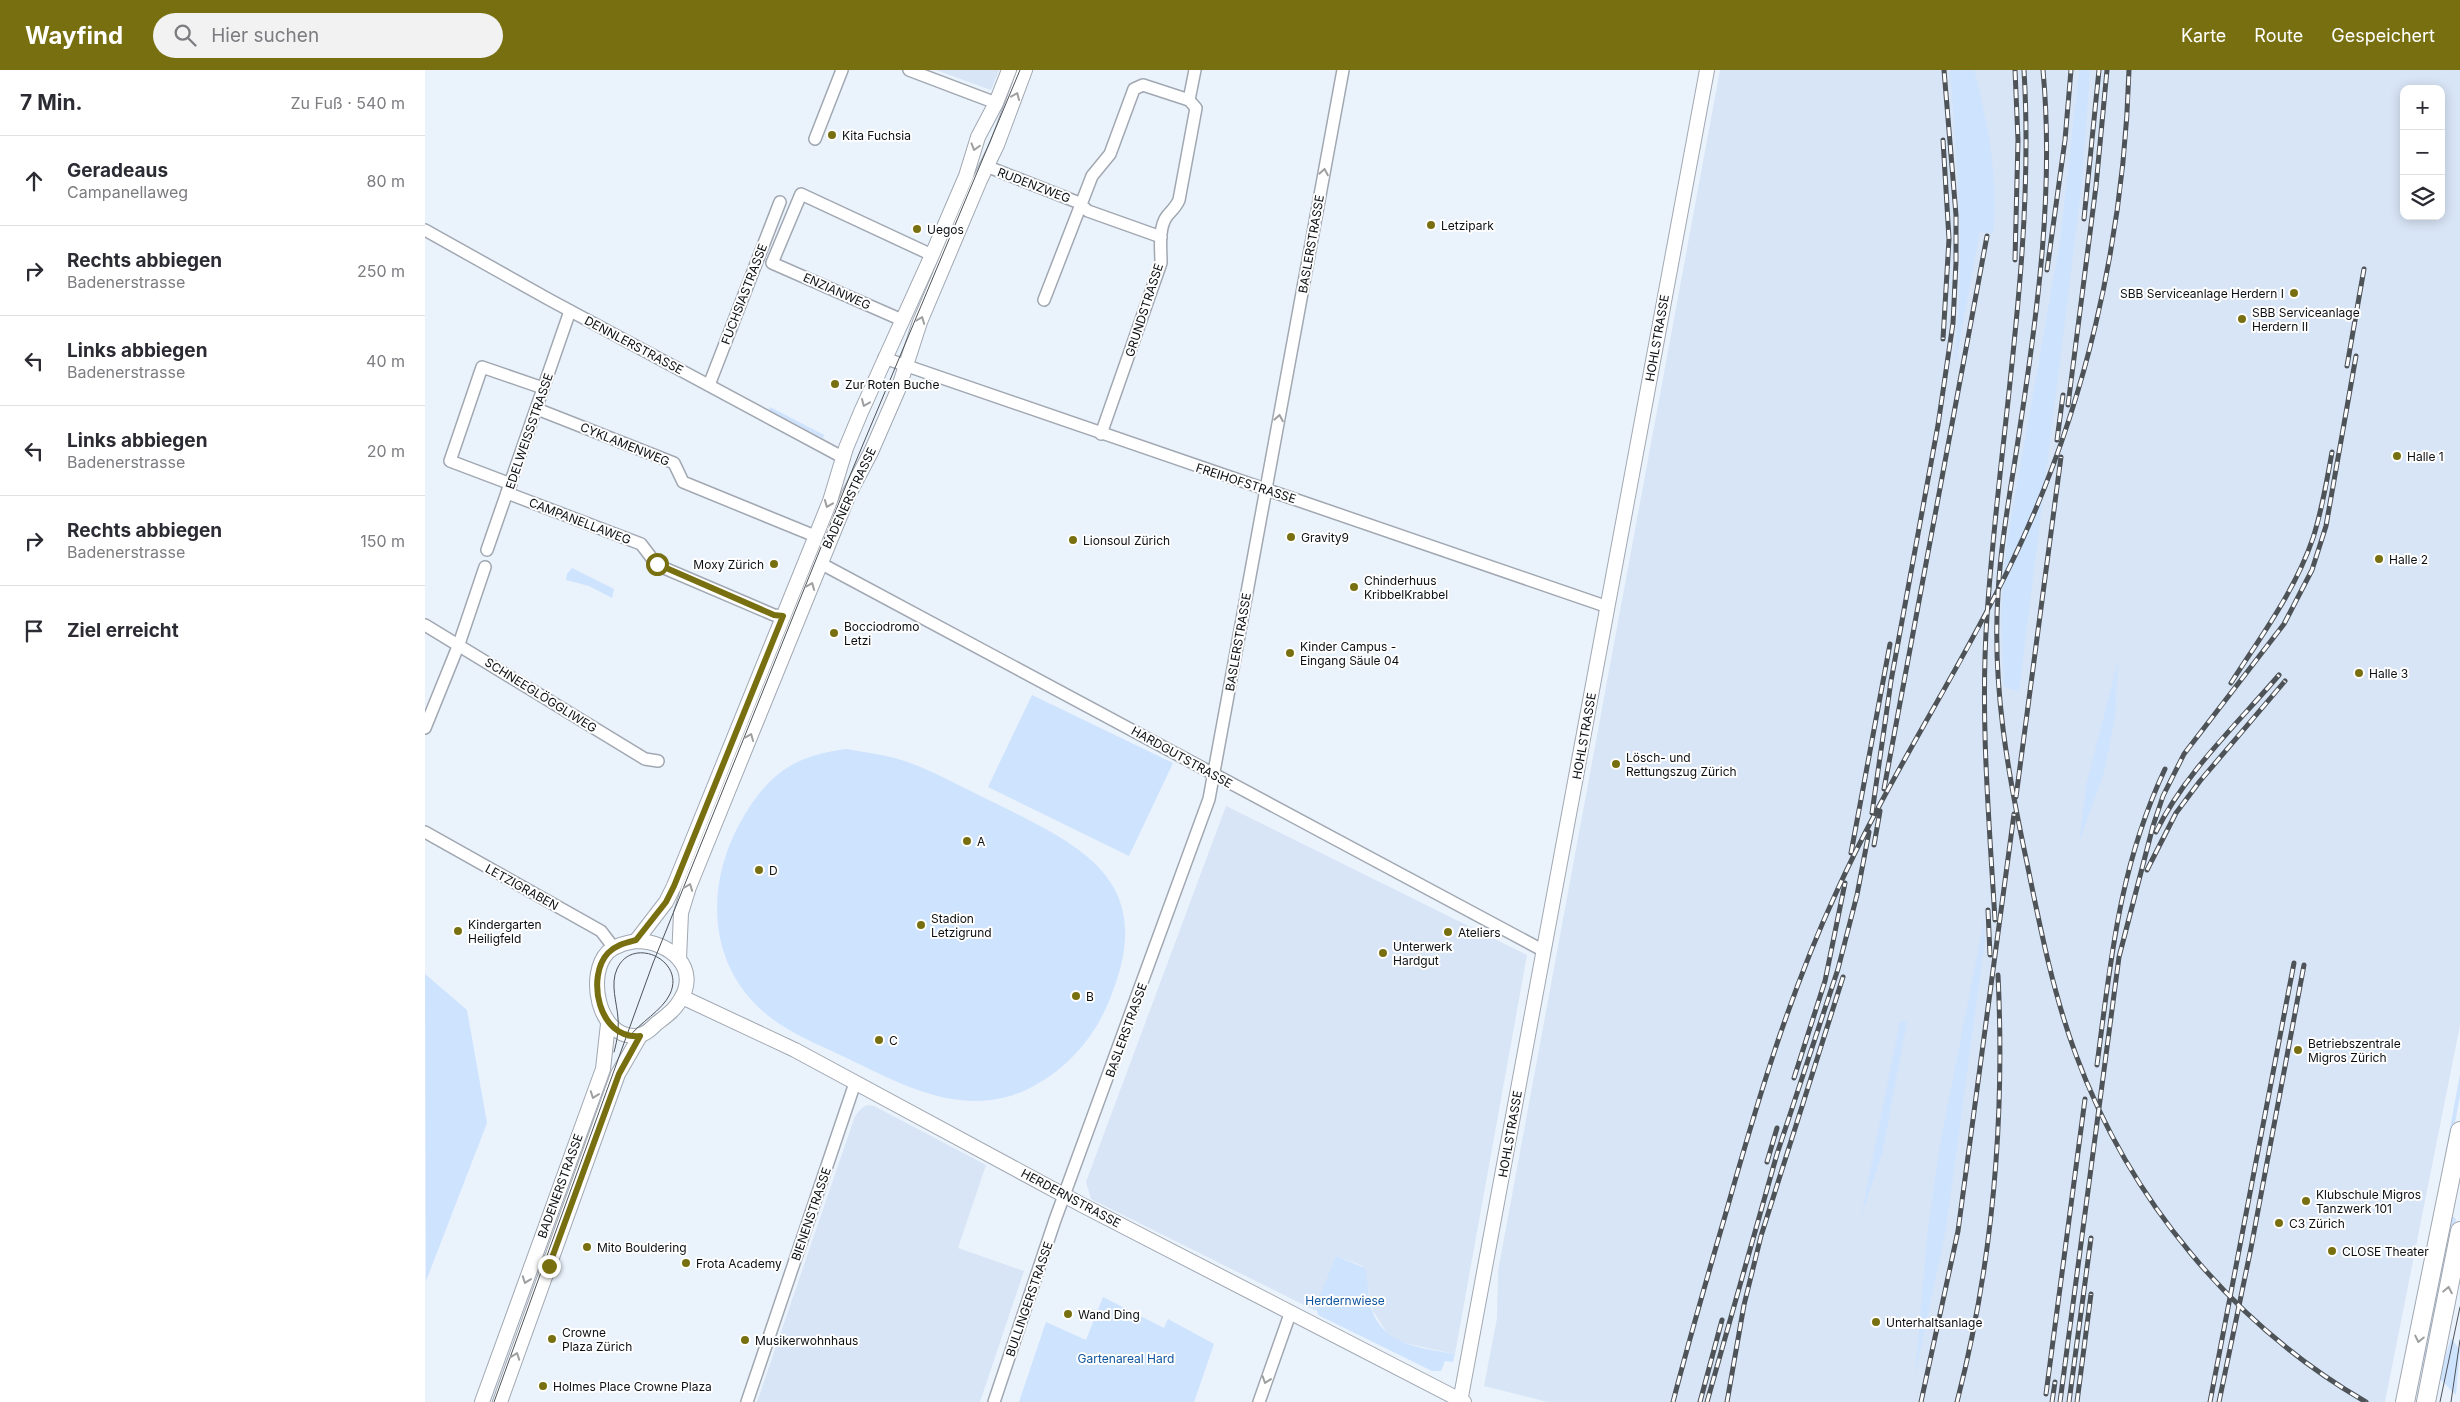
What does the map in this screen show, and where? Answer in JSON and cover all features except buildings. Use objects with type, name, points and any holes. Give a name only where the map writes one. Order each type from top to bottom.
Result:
[{"type":"main road","points":[[2405,1402],[2460,1131]]},
{"type":"main road","points":[[2426,1402],[2460,1231]]},
{"type":"street","points":[[815,138],[842,70]]},
{"type":"street","points":[[909,70],[996,104]]},
{"type":"street","name":"BADENERSTRASSE","points":[[636,940],[666,902],[674,886],[837,482],[844,458],[884,358],[932,255],[965,176],[978,137],[996,104],[1009,70]]},
{"type":"street","name":"BADENERSTRASSE","points":[[500,1402],[619,1074],[640,1036],[673,1010],[682,997],[686,977],[679,959],[683,903],[820,563],[849,494],[871,452],[906,366],[920,322],[986,166],[997,145],[1025,70]]},
{"type":"street","points":[[1189,100],[1195,70]]},
{"type":"street","name":"HOHLSTRASSE","points":[[1462,1401],[1707,70]]},
{"type":"street","name":"BASLERSTRASSE","points":[[1065,1196],[1207,806],[1215,774],[1342,76]]},
{"type":"street","name":"RUDENZWEG","points":[[1081,205],[1092,176],[1110,154],[1134,89],[1143,84],[1189,100]]},
{"type":"street","name":"GRUNDSTRASSE","points":[[1101,434],[1161,263],[1161,238],[1166,216],[1175,209],[1179,200],[1196,108],[1189,100]]},
{"type":"street","name":"RUDENZWEG","points":[[986,166],[1081,205],[1087,212],[1161,238]]},
{"type":"street","name":"ENZIANWEG","points":[[902,320],[772,263],[801,194],[932,255]]},
{"type":"street","name":"FUCHSIASTRASSE","points":[[709,385],[780,202]]},
{"type":"street","points":[[1044,300],[1081,205]]},
{"type":"street","name":"DENNLERSTRASSE","points":[[425,230],[570,311],[844,458]]},
{"type":"street","name":"EDELWEISSSTRASSE","points":[[487,550],[570,311]]},
{"type":"street","name":"FREIHOFSTRASSE","points":[[884,358],[1607,607]]},
{"type":"street","name":"CAMPANELLAWEG","points":[[543,388],[482,367],[450,461],[641,544],[657,564],[677,575],[774,615],[783,616]]},
{"type":"street","name":"CYKLAMENWEG","points":[[537,409],[674,462],[683,482],[815,536]]},
{"type":"street","name":"HARDGUTSTRASSE","points":[[820,563],[1544,951]]},
{"type":"street","points":[[425,728],[459,644],[485,567]]},
{"type":"street","name":"SCHNEEGLÖGGLIWEG","points":[[425,625],[645,759],[658,761]]},
{"type":"street","name":"LETZIGRABEN","points":[[425,832],[601,931],[615,948]]},
{"type":"street","points":[[615,948],[621,944],[636,940],[661,944],[679,959]]},
{"type":"street","name":"BADENERSTRASSE","points":[[482,1402],[603,1068],[608,1024],[601,1012],[599,975],[603,959],[615,948]]},
{"type":"street","name":"HERDERNSTRASSE","points":[[682,997],[795,1050],[1065,1196],[1290,1314],[1462,1401]]},
{"type":"street","points":[[608,1024],[626,1035],[640,1036]]},
{"type":"street","name":"BIENENSTRASSE","points":[[747,1402],[855,1082]]},
{"type":"street","name":"BULLINGERSTRASSE","points":[[994,1402],[1065,1196]]},
{"type":"street","points":[[1259,1402],[1290,1314]]},
{"type":"shaded area","points":[[936,70],[999,70],[991,90]]},
{"type":"shaded area","points":[[1720,70],[2460,70],[2460,1025],[2385,1402],[1548,1402],[1484,1386],[1497,1318],[1498,1271]]},
{"type":"shaded area","points":[[1226,806],[1527,955],[1455,1354],[1400,1342],[1387,1333],[1373,1311],[1363,1266],[1336,1256],[1316,1311],[1091,1199],[1086,1182]]},
{"type":"shaded area","points":[[867,1105],[874,1106],[986,1165],[958,1248],[1024,1271],[980,1402],[757,1402],[855,1116]]},
{"type":"green space","points":[[1950,70],[1974,70],[1988,131],[1995,192],[1993,234],[1980,232],[1956,361],[1954,361],[1960,288],[1960,251],[1956,143]]},
{"type":"green space","points":[[2079,70],[2090,70],[2082,183],[2019,691],[2004,687],[2001,614],[2007,541],[2060,241]]},
{"type":"green space","points":[[770,407],[824,435],[823,438],[769,410]]},
{"type":"green space","points":[[572,568],[614,589],[612,598],[589,586],[566,580],[567,574]]},
{"type":"green space","points":[[2118,661],[2115,718],[2104,772],[2079,843],[2086,785]]},
{"type":"green space","points":[[1032,695],[1173,763],[1129,856],[988,787]]},
{"type":"green space","name":"Stadion Letzigrund","points":[[846,749],[898,759],[921,767],[1027,819],[1083,853],[1104,873],[1118,896],[1125,924],[1123,956],[1111,996],[1097,1026],[1088,1039],[1067,1063],[1041,1082],[1004,1098],[982,1101],[961,1100],[918,1090],[877,1073],[787,1029],[755,1004],[738,982],[726,957],[719,931],[717,904],[720,877],[728,849],[740,823],[760,792],[783,771],[810,757]]},
{"type":"green space","points":[[1984,921],[1985,940],[1946,1229],[1915,1376],[1927,1235],[1940,1144]]},
{"type":"green space","points":[[425,974],[467,1010],[487,1123],[426,1281]]},
{"type":"green space","points":[[1900,1021],[1907,1022],[1882,1154],[1861,1217]]},
{"type":"green space","points":[[2460,1074],[2460,1096],[2447,1166],[2443,1166]]},
{"type":"green space","points":[[2451,1215],[2456,1219],[2429,1360],[2424,1367],[2420,1365]]},
{"type":"green space","name":"Herdernwiese","points":[[1336,1256],[1365,1268],[1371,1307],[1376,1320],[1384,1330],[1405,1343],[1429,1350],[1455,1354],[1453,1362],[1445,1361],[1441,1371],[1432,1371],[1318,1315],[1316,1306]]},
{"type":"green space","name":"Gartenareal Hard","points":[[1103,1297],[1164,1328],[1168,1319],[1214,1344],[1194,1402],[1019,1402],[1046,1322],[1086,1340]]},
{"type":"green space","points":[[2451,1338],[2460,1350],[2456,1395],[2439,1378]]},
{"type":"tram line","points":[[494,1402],[653,963],[851,473],[1020,70]]},
{"type":"tram line","points":[[614,1052],[618,1027],[614,987],[615,975],[624,959],[634,954],[645,953],[655,956],[664,962],[671,971],[673,982],[670,994],[662,1006],[628,1038]]},
{"type":"tram line","points":[[2440,1402],[2460,1307]]},
{"type":"tram line","points":[[2451,1402],[2460,1340]]},
{"type":"railway","points":[[1872,813],[1891,681],[1938,425],[1953,323],[1956,215],[1944,70]]},
{"type":"railway","points":[[2015,70],[2018,140],[2015,260]]},
{"type":"railway","points":[[1995,920],[1986,768],[1985,654],[1992,548],[2014,344],[2025,207],[2024,70]]},
{"type":"railway","points":[[2043,70],[2047,159],[2042,249],[2033,338],[2002,552],[1998,594],[1997,662],[2008,763],[2020,830],[2048,960],[2068,1032],[2098,1108],[2125,1159],[2156,1208],[2191,1254],[2230,1296],[2272,1336],[2318,1371],[2366,1402]]},
{"type":"railway","points":[[2047,270],[2065,140],[2071,70]]},
{"type":"railway","points":[[2084,219],[2099,70]]},
{"type":"railway","points":[[2068,405],[2096,186],[2107,70]]},
{"type":"railway","points":[[1673,1402],[1761,1093],[1788,1012],[1819,932],[1877,810],[2010,566],[2060,447],[2096,324],[2109,261],[2119,198],[2126,134],[2129,70]]},
{"type":"railway","points":[[1943,140],[1949,239],[1943,339]]},
{"type":"railway","points":[[1884,789],[1987,236]]},
{"type":"railway","points":[[2347,366],[2364,269]]},
{"type":"railway","points":[[2060,1402],[2119,957],[2153,826],[2163,796],[2184,754],[2284,624],[2312,570],[2326,526],[2356,356]]},
{"type":"railway","points":[[2057,440],[2063,395]]},
{"type":"railway","points":[[2231,683],[2277,613],[2306,558],[2319,517],[2332,452]]},
{"type":"railway","points":[[2016,797],[2061,457]]},
{"type":"railway","points":[[1851,853],[1890,644]]},
{"type":"railway","points":[[2156,832],[2181,790],[2196,770],[2279,675]]},
{"type":"railway","points":[[2147,870],[2176,813],[2200,781],[2285,681]]},
{"type":"railway","points":[[2097,1065],[2107,988],[2127,878],[2149,806],[2165,769]]},
{"type":"railway","points":[[1874,845],[1880,811]]},
{"type":"railway","points":[[1921,1402],[1958,1231],[2014,814]]},
{"type":"railway","points":[[1707,1402],[1777,1154],[1838,969],[1857,895],[1869,832]]},
{"type":"railway","points":[[1794,1078],[1825,981],[1845,883]]},
{"type":"railway","points":[[1988,910],[1990,955]]},
{"type":"railway","points":[[2210,1402],[2294,963]]},
{"type":"railway","points":[[2219,1402],[2251,1248],[2304,965]]},
{"type":"railway","points":[[1957,1402],[1980,1296],[1994,1190],[2000,1083],[1998,975]]},
{"type":"railway","points":[[1727,1402],[1744,1305],[1761,1236],[1843,977]]},
{"type":"railway","points":[[2046,1394],[2085,1099]]},
{"type":"railway","points":[[1767,1162],[1777,1128]]},
{"type":"railway","points":[[2069,1402],[2091,1238]]},
{"type":"railway","points":[[2077,1402],[2091,1294]]},
{"type":"railway","points":[[1700,1402],[1722,1320]]},
{"type":"railway","points":[[2052,1402],[2055,1382]]},
{"type":"place","name":"Kita Fuchsia","points":[[832,135]]},
{"type":"place","name":"Letzipark","points":[[1431,225]]},
{"type":"place","name":"Uegos","points":[[917,229]]},
{"type":"place","name":"SBB Serviceanlage Herdern I","points":[[2294,293]]},
{"type":"place","name":"SBB Serviceanlage Herdern II","points":[[2242,319]]},
{"type":"place","name":"Zur Roten Buche","points":[[835,384]]},
{"type":"place","name":"Halle 1","points":[[2397,456]]},
{"type":"place","name":"Gravity9","points":[[1291,537]]},
{"type":"place","name":"Lionsoul Zürich","points":[[1073,540]]},
{"type":"place","name":"Halle 2","points":[[2379,559]]},
{"type":"place","name":"Moxy Zürich","points":[[774,564]]},
{"type":"place","name":"Chinderhuus KribbelKrabbel","points":[[1354,587]]},
{"type":"place","name":"Bocciodromo Letzi","points":[[834,633]]},
{"type":"place","name":"Kinder Campus - Eingang Säule 04","points":[[1290,653]]},
{"type":"place","name":"Halle 3","points":[[2359,673]]},
{"type":"place","name":"Lösch- und Rettungszug Zürich","points":[[1616,764]]},
{"type":"place","name":"A","points":[[967,841]]},
{"type":"place","name":"D","points":[[759,870]]},
{"type":"place","name":"Stadion Letzigrund","points":[[921,925]]},
{"type":"place","name":"Kindergarten Heiligfeld","points":[[458,931]]},
{"type":"place","name":"Ateliers","points":[[1448,932]]},
{"type":"place","name":"Unterwerk Hardgut","points":[[1383,953]]},
{"type":"place","name":"B","points":[[1076,996]]},
{"type":"place","name":"C","points":[[879,1040]]},
{"type":"place","name":"Betriebszentrale Migros Zürich","points":[[2298,1050]]},
{"type":"place","name":"Klubschule Migros Tanzwerk 101","points":[[2306,1201]]},
{"type":"place","name":"C3 Zürich","points":[[2279,1223]]},
{"type":"place","name":"Mito Bouldering","points":[[587,1247]]},
{"type":"place","name":"CLOSE Theater","points":[[2332,1251]]},
{"type":"place","name":"Frota Academy","points":[[686,1263]]},
{"type":"place","name":"Wand Ding","points":[[1068,1314]]},
{"type":"place","name":"Unterhaltsanlage","points":[[1876,1322]]},
{"type":"place","name":"Crowne Plaza Zürich","points":[[552,1339]]},
{"type":"place","name":"Musikerwohnhaus","points":[[745,1340]]},
{"type":"place","name":"Holmes Place Crowne Plaza","points":[[543,1386]]},
{"type":"route","points":[[549,1266],[619,1074],[640,1036],[626,1035],[612,1028],[601,1012],[599,999],[600,966],[608,952],[621,944],[636,940],[666,902],[783,616],[774,615],[677,575],[657,564]]}]
